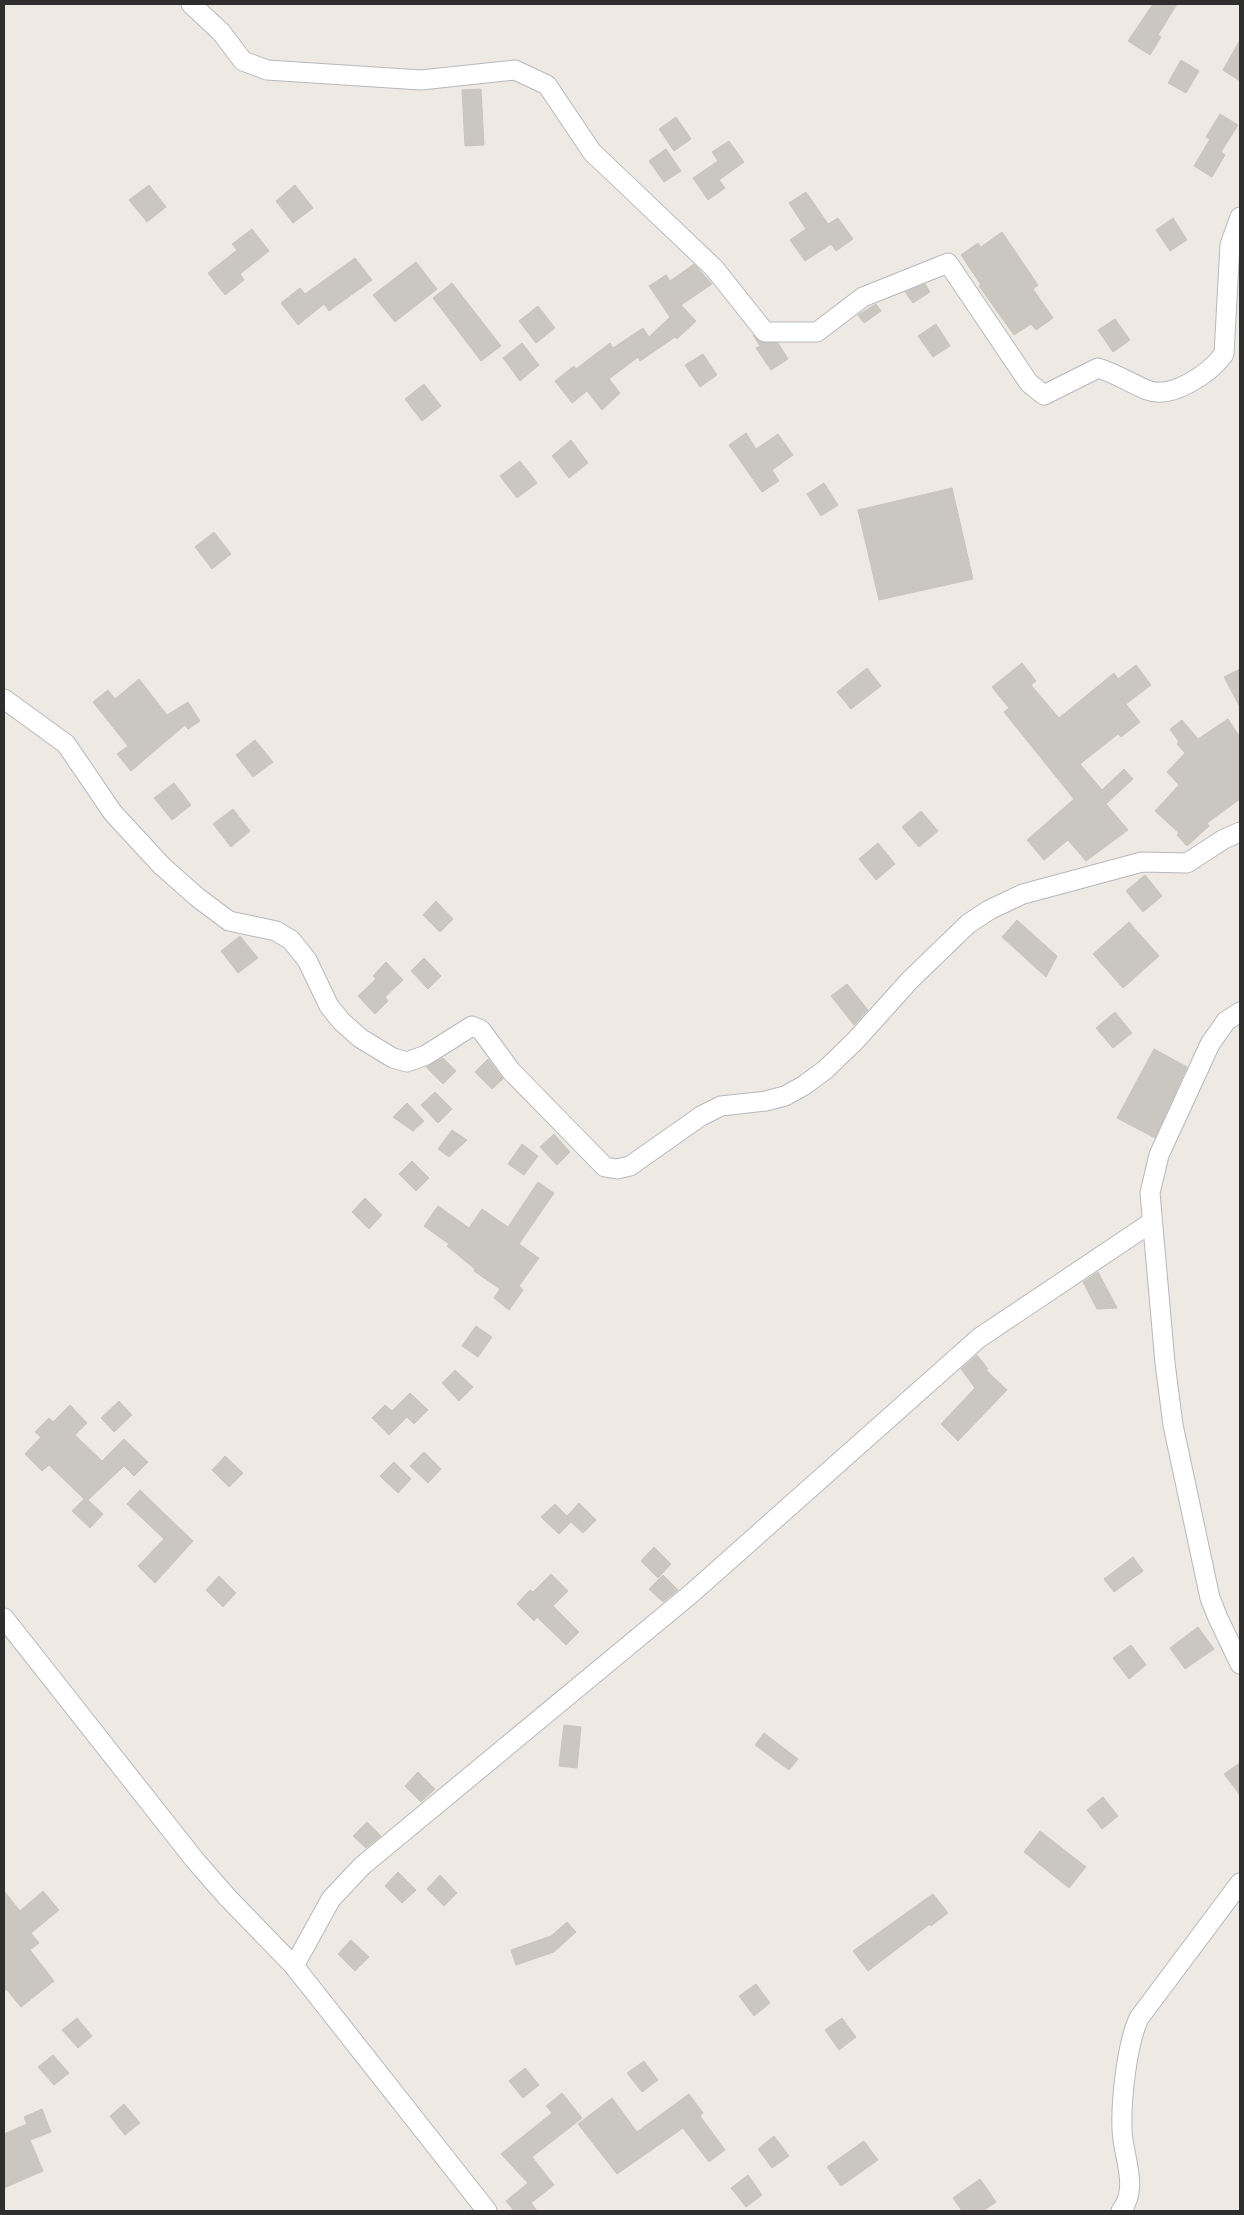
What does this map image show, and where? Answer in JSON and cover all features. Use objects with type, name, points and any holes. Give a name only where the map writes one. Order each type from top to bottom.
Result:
[{"type":"street","points":[[190,4],[221,32],[243,60],[267,70],[421,80],[514,70],[547,85],[592,152],[714,268],[766,332],[817,332],[863,296],[948,263],[1029,383],[1044,395],[1098,368],[1116,374],[1148,391],[1162,393],[1200,378],[1214,367],[1224,354],[1230,245],[1240,217]]},
{"type":"street","points":[[4,699],[66,744],[113,813],[162,866],[197,897],[229,921],[276,931],[291,940],[307,960],[329,1006],[342,1022],[360,1038],[393,1058],[408,1062],[426,1055],[472,1026],[481,1030],[510,1071],[605,1167],[617,1169],[630,1166],[701,1116],[721,1106],[766,1101],[784,1096],[803,1086],[825,1070],[856,1040],[910,980],[968,924],[989,910],[1032,891],[1142,862],[1187,863],[1224,839],[1240,832]]},
{"type":"street","points":[[1240,1012],[1226,1021],[1217,1032],[1158,1155],[1150,1193],[1173,1425],[1210,1598],[1240,1664]]},
{"type":"street","points":[[294,1966],[331,1899],[362,1866],[692,1594],[979,1338],[1152,1222]]},
{"type":"street","points":[[4,1618],[194,1859],[228,1898],[294,1966],[487,2211]]},
{"type":"street","points":[[1122,2211],[1129,2195],[1130,2176],[1122,2129],[1128,2060],[1133,2030],[1240,1883]]},
{"type":"building","points":[[1153,4],[1177,4],[1158,35],[1161,37],[1150,55],[1128,41]]},
{"type":"building","points":[[1240,40],[1240,81],[1223,70]]},
{"type":"building","points":[[1181,60],[1199,71],[1186,93],[1168,83]]},
{"type":"building","points":[[481,89],[484,145],[465,146],[462,90]]},
{"type":"building","points":[[1220,114],[1238,125],[1221,152],[1225,155],[1212,177],[1194,166],[1210,139],[1206,137]]},
{"type":"building","points":[[676,117],[691,139],[674,151],[659,129]]},
{"type":"building","points":[[729,141],[744,162],[719,180],[725,188],[708,200],[693,178],[718,161],[712,152]]},
{"type":"building","points":[[666,149],[681,171],[664,182],[649,161]]},
{"type":"building","points":[[149,185],[166,207],[147,222],[129,200]]},
{"type":"building","points":[[295,185],[313,208],[293,223],[276,201]]},
{"type":"building","points":[[806,192],[828,224],[838,218],[853,239],[836,251],[831,244],[805,261],[790,240],[806,229],[789,203]]},
{"type":"building","points":[[1173,218],[1187,240],[1170,251],[1156,230]]},
{"type":"building","points":[[252,229],[269,251],[240,274],[244,280],[225,295],[208,273],[237,250],[232,244]]},
{"type":"building","points":[[1002,232],[1038,285],[1033,289],[1053,318],[1036,330],[1031,324],[1014,335],[979,286],[981,285],[961,255],[978,243],[981,247]]},
{"type":"building","points":[[355,258],[372,280],[329,311],[324,304],[298,325],[281,303],[300,288],[305,294]]},
{"type":"building","points":[[416,262],[437,289],[395,322],[373,295]]},
{"type":"building","points":[[694,264],[712,284],[681,305],[696,321],[677,339],[675,337],[640,361],[638,357],[609,379],[620,393],[602,410],[587,391],[572,403],[555,381],[574,366],[576,369],[610,343],[613,348],[643,328],[649,337],[670,317],[649,286],[666,275],[670,281]]},
{"type":"building","points":[[452,283],[501,346],[481,361],[433,298]]},
{"type":"building","points":[[925,284],[930,292],[913,303],[905,292]]},
{"type":"building","points":[[876,304],[881,311],[864,323],[858,315]]},
{"type":"building","points":[[538,306],[555,328],[536,343],[519,321]]},
{"type":"building","points":[[1115,319],[1130,340],[1113,352],[1098,330]]},
{"type":"building","points":[[936,324],[950,346],[933,357],[918,336]]},
{"type":"building","points":[[753,335],[761,342],[778,343],[788,359],[771,370],[756,348],[760,346]]},
{"type":"building","points":[[522,343],[539,365],[520,381],[503,358]]},
{"type":"building","points":[[703,354],[717,375],[700,387],[685,365]]},
{"type":"building","points":[[424,384],[441,406],[422,421],[405,399]]},
{"type":"building","points":[[746,433],[756,449],[778,434],[793,455],[772,470],[779,481],[762,492],[729,445]]},
{"type":"building","points":[[571,440],[588,463],[569,478],[552,456]]},
{"type":"building","points":[[520,461],[537,483],[517,498],[500,476]]},
{"type":"building","points":[[824,483],[838,505],[821,516],[807,494]]},
{"type":"building","points":[[952,488],[973,579],[879,600],[858,510]]},
{"type":"building","points":[[214,532],[231,554],[212,569],[195,547]]},
{"type":"building","points":[[1022,663],[1036,681],[1031,685],[1059,718],[1114,673],[1118,679],[1136,665],[1151,685],[1126,704],[1140,722],[1121,737],[1118,734],[1080,764],[1102,790],[1124,769],[1133,779],[1106,804],[1128,830],[1086,861],[1068,840],[1044,860],[1027,840],[1074,799],[1004,712],[1009,708],[992,687]]},
{"type":"building","points":[[867,668],[881,686],[851,709],[837,692]]},
{"type":"building","points":[[1240,669],[1240,707],[1224,677]]},
{"type":"building","points":[[139,679],[167,715],[188,702],[200,721],[188,729],[185,725],[131,771],[117,754],[128,746],[93,702],[108,690],[115,699]]},
{"type":"building","points":[[1228,719],[1240,737],[1240,799],[1207,823],[1209,826],[1187,846],[1177,835],[1179,833],[1155,811],[1179,785],[1167,772],[1185,753],[1177,744],[1179,742],[1170,729],[1182,720],[1198,739]]},
{"type":"building","points":[[255,740],[273,762],[253,777],[236,755]]},
{"type":"building","points":[[174,783],[191,805],[172,820],[154,798]]},
{"type":"building","points":[[233,809],[250,831],[231,847],[213,824]]},
{"type":"building","points":[[921,811],[938,831],[919,847],[902,827]]},
{"type":"building","points":[[878,843],[895,864],[876,880],[859,859]]},
{"type":"building","points":[[1145,875],[1162,896],[1143,912],[1126,891]]},
{"type":"building","points":[[436,901],[453,919],[440,932],[423,915]]},
{"type":"building","points":[[1017,920],[1057,956],[1046,977],[1002,937]]},
{"type":"building","points":[[1129,922],[1159,956],[1123,988],[1093,954]]},
{"type":"building","points":[[240,936],[258,958],[238,973],[221,951]]},
{"type":"building","points":[[424,958],[441,976],[428,989],[411,971]]},
{"type":"building","points":[[386,962],[403,980],[385,997],[388,1001],[375,1014],[358,996],[376,979],[373,976]]},
{"type":"building","points":[[847,984],[868,1010],[854,1025],[831,996]]},
{"type":"building","points":[[1115,1012],[1132,1033],[1113,1048],[1096,1028]]},
{"type":"building","points":[[1154,1049],[1187,1067],[1155,1138],[1117,1118]]},
{"type":"building","points":[[443,1058],[456,1071],[443,1084],[426,1067]]},
{"type":"building","points":[[488,1059],[503,1079],[492,1089],[475,1072]]},
{"type":"building","points":[[435,1092],[452,1109],[438,1123],[421,1105]]},
{"type":"building","points":[[407,1103],[424,1121],[413,1131],[393,1117]]},
{"type":"building","points":[[452,1130],[467,1140],[449,1157],[438,1149]]},
{"type":"building","points":[[554,1134],[570,1152],[557,1165],[540,1147]]},
{"type":"building","points":[[522,1144],[538,1156],[524,1175],[508,1164]]},
{"type":"building","points":[[412,1161],[429,1178],[416,1191],[399,1174]]},
{"type":"building","points":[[538,1182],[554,1193],[519,1244],[539,1258],[519,1286],[523,1290],[509,1310],[494,1298],[500,1289],[474,1271],[475,1269],[447,1246],[449,1244],[424,1226],[438,1206],[469,1228],[482,1209],[508,1227]]},
{"type":"building","points":[[365,1198],[382,1215],[369,1229],[352,1212]]},
{"type":"building","points":[[1098,1272],[1117,1308],[1097,1309],[1083,1282]]},
{"type":"building","points":[[476,1326],[492,1337],[478,1357],[462,1346]]},
{"type":"building","points":[[977,1355],[988,1369],[986,1370],[1007,1390],[958,1441],[941,1424],[975,1388],[961,1369]]},
{"type":"building","points":[[455,1370],[473,1387],[459,1401],[442,1383]]},
{"type":"building","points":[[410,1393],[428,1410],[414,1424],[407,1417],[389,1435],[372,1418],[385,1405],[392,1411]]},
{"type":"building","points":[[119,1401],[132,1415],[114,1432],[101,1418]]},
{"type":"building","points":[[70,1405],[87,1423],[75,1435],[102,1461],[124,1439],[148,1462],[134,1476],[124,1466],[88,1500],[103,1514],[90,1528],[72,1511],[84,1499],[49,1465],[42,1471],[25,1454],[41,1437],[35,1432],[49,1418],[53,1422]]},
{"type":"building","points":[[424,1452],[441,1469],[428,1483],[410,1466]]},
{"type":"building","points":[[225,1456],[243,1473],[229,1487],[212,1470]]},
{"type":"building","points":[[394,1462],[411,1479],[398,1493],[380,1476]]},
{"type":"building","points":[[140,1490],[193,1541],[155,1583],[138,1566],[164,1539],[127,1504]]},
{"type":"building","points":[[579,1503],[596,1520],[583,1533],[571,1522],[559,1534],[541,1517],[555,1504],[567,1516]]},
{"type":"building","points":[[654,1547],[671,1564],[658,1578],[641,1561]]},
{"type":"building","points":[[1133,1557],[1143,1571],[1114,1592],[1104,1579]]},
{"type":"building","points":[[551,1574],[568,1591],[553,1606],[579,1632],[566,1645],[537,1617],[534,1621],[517,1604],[530,1590],[533,1592]]},
{"type":"building","points":[[663,1575],[678,1590],[663,1602],[649,1589]]},
{"type":"building","points":[[219,1576],[236,1593],[223,1607],[206,1590]]},
{"type":"building","points":[[1198,1627],[1214,1649],[1185,1669],[1170,1648]]},
{"type":"building","points":[[1131,1645],[1146,1665],[1129,1679],[1113,1658]]},
{"type":"building","points":[[564,1725],[581,1727],[577,1768],[559,1766]]},
{"type":"building","points":[[764,1733],[798,1759],[789,1770],[755,1745]]},
{"type":"building","points":[[1240,1763],[1240,1795],[1224,1774]]},
{"type":"building","points":[[418,1772],[435,1789],[421,1802],[405,1786]]},
{"type":"building","points":[[1103,1797],[1118,1816],[1102,1829],[1087,1810]]},
{"type":"building","points":[[367,1822],[381,1836],[366,1848],[353,1836]]},
{"type":"building","points":[[1040,1831],[1086,1867],[1069,1888],[1024,1852]]},
{"type":"building","points":[[398,1872],[416,1890],[402,1903],[385,1886]]},
{"type":"building","points":[[440,1875],[457,1893],[444,1906],[427,1889]]},
{"type":"building","points":[[4,1891],[20,1911],[43,1891],[59,1910],[31,1933],[39,1943],[30,1950],[54,1981],[21,2007],[7,1990],[4,1990]]},
{"type":"building","points":[[933,1894],[948,1913],[931,1926],[930,1924],[868,1971],[853,1951]]},
{"type":"building","points":[[567,1922],[576,1932],[554,1952],[516,1965],[511,1950],[551,1936]]},
{"type":"building","points":[[351,1940],[369,1957],[355,1971],[338,1954]]},
{"type":"building","points":[[756,1984],[770,2003],[754,2016],[739,1996]]},
{"type":"building","points":[[77,2018],[92,2036],[78,2048],[62,2030]]},
{"type":"building","points":[[842,2018],[856,2037],[839,2050],[825,2030]]},
{"type":"building","points":[[53,2055],[69,2073],[54,2085],[38,2067]]},
{"type":"building","points":[[644,2061],[658,2080],[642,2092],[627,2073]]},
{"type":"building","points":[[525,2068],[539,2085],[523,2098],[509,2081]]},
{"type":"building","points":[[562,2093],[582,2118],[532,2157],[554,2185],[531,2203],[537,2211],[514,2211],[506,2201],[528,2183],[501,2154],[552,2113],[546,2106]]},
{"type":"building","points":[[689,2094],[703,2113],[700,2116],[725,2150],[709,2162],[683,2128],[617,2174],[578,2124],[612,2098],[637,2132]]},
{"type":"building","points":[[124,2104],[140,2123],[125,2135],[110,2116]]},
{"type":"building","points":[[42,2109],[51,2132],[30,2140],[43,2171],[4,2188],[4,2134],[27,2124],[24,2117]]},
{"type":"building","points":[[774,2136],[789,2156],[772,2168],[758,2149]]},
{"type":"building","points":[[864,2141],[878,2160],[841,2186],[827,2167]]},
{"type":"building","points":[[748,2175],[762,2195],[746,2207],[731,2188]]},
{"type":"building","points":[[980,2179],[996,2202],[983,2211],[962,2211],[953,2198]]}]
